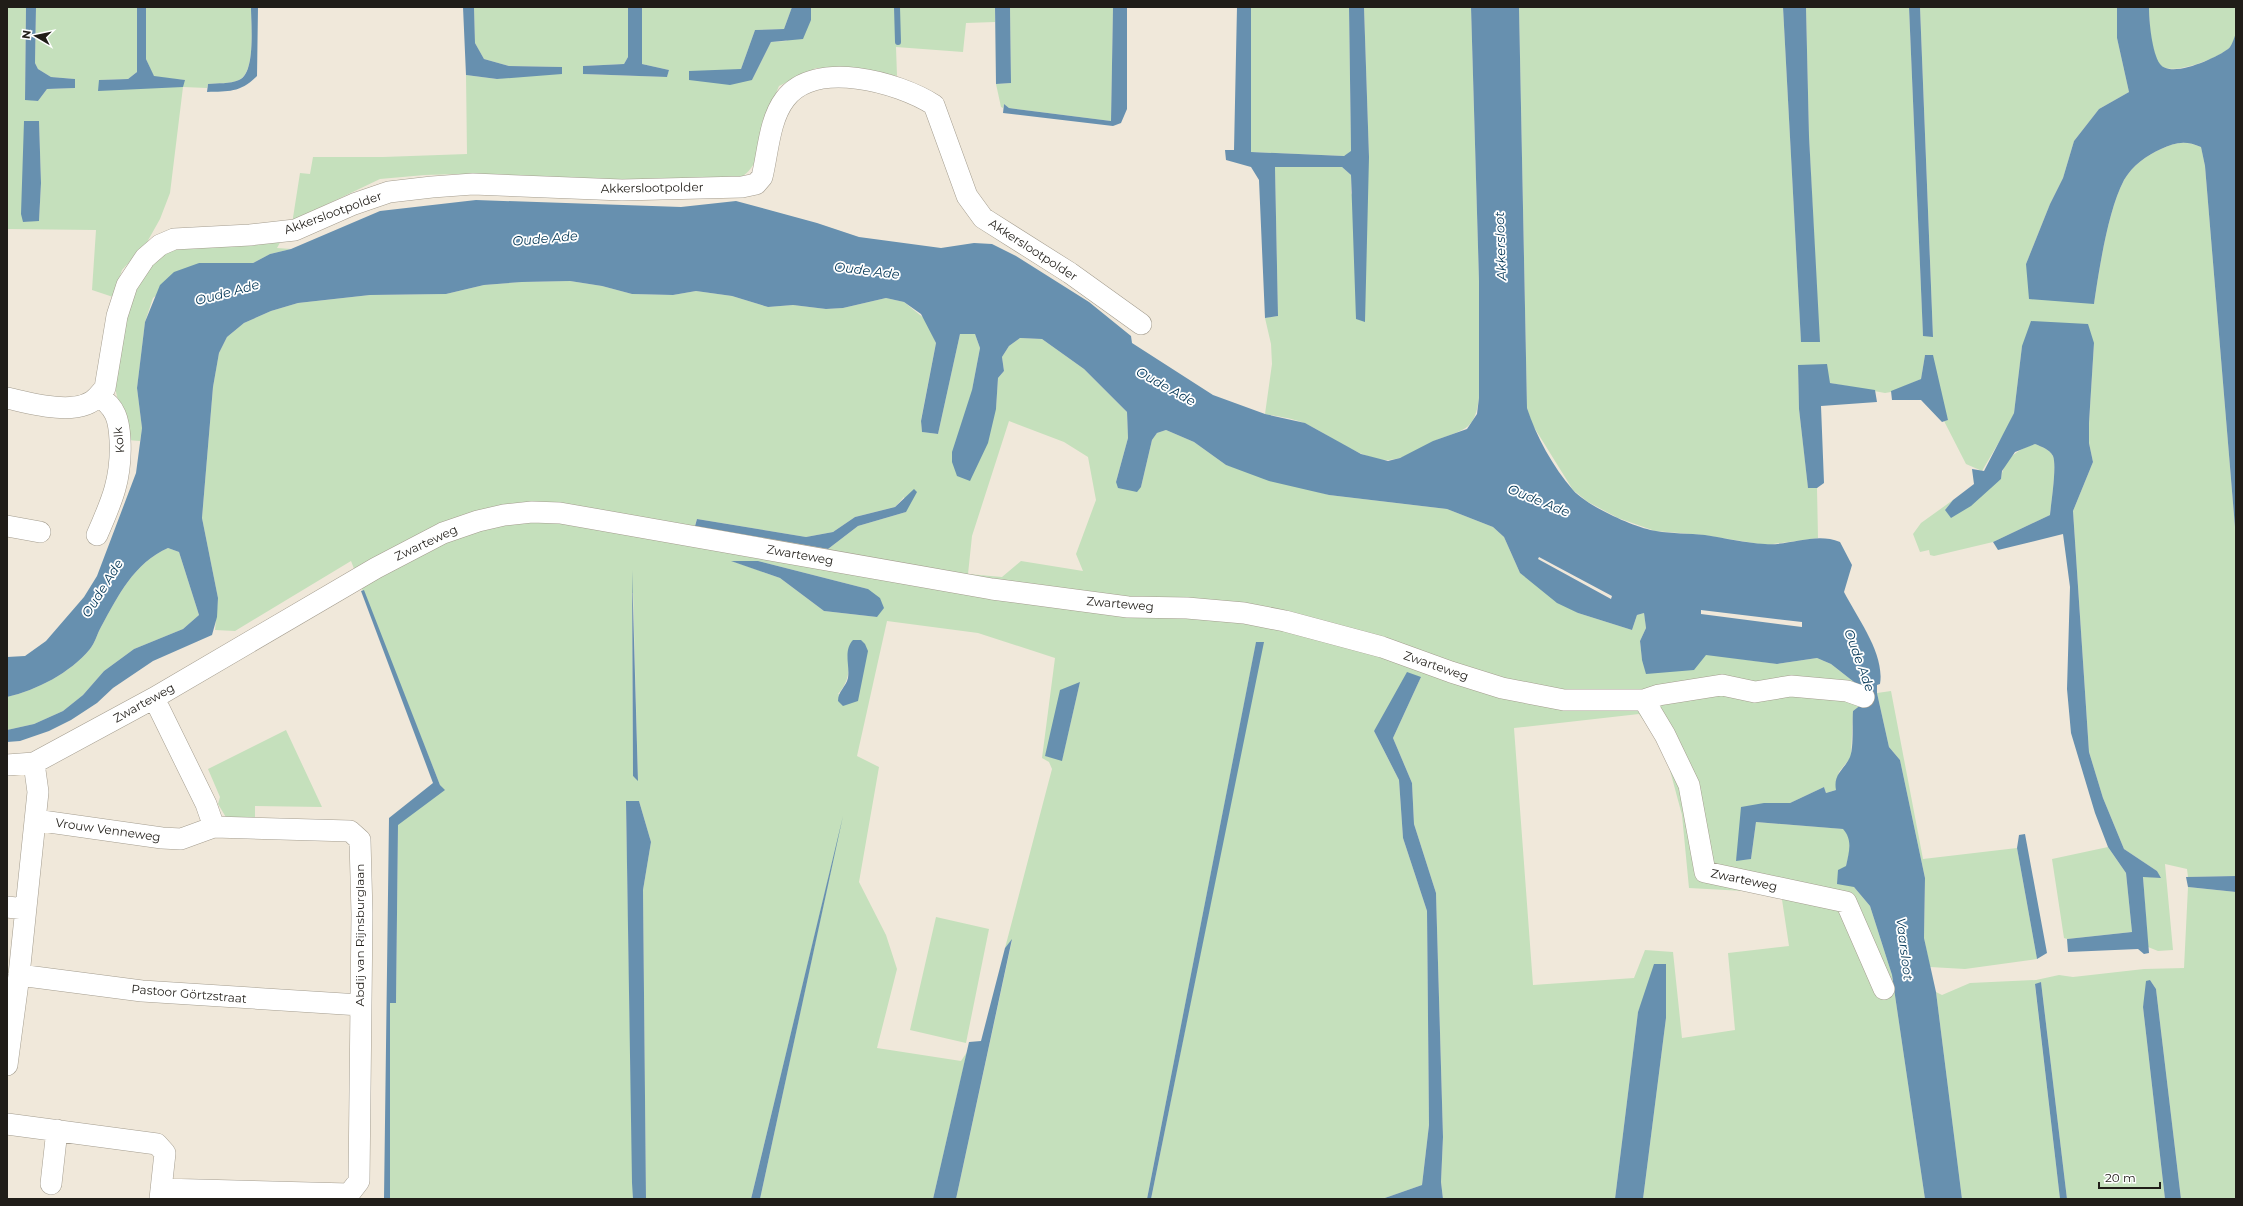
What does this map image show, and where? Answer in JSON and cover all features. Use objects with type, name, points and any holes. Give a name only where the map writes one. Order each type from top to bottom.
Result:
[{"type":"street","name":"Akkerslootpolder","points":[[98,396],[105,388],[117,316],[127,285],[145,258],[160,245],[174,239],[250,235],[295,230],[354,204],[389,192],[432,187],[472,184],[622,190],[742,187],[756,184],[762,177],[775,119],[784,100],[794,88],[809,80],[823,79],[848,78],[889,84],[908,90],[934,105],[967,196],[983,218],[1070,273],[1140,324]]},
{"type":"street","points":[[7,398],[48,408],[71,408],[94,401],[98,396]]},
{"type":"street","name":"Kolk","points":[[97,535],[113,499],[121,463],[120,428],[109,403],[98,396]]},
{"type":"street","name":"Zwarteweg","points":[[7,765],[34,763],[154,698],[376,568],[443,533],[478,521],[532,512],[568,514],[992,589],[1128,607],[1187,608],[1244,613],[1285,621],[1382,647],[1451,672],[1502,688],[1564,700],[1644,700],[1659,695],[1722,685],[1755,692],[1791,686],[1839,690],[1864,697]]},
{"type":"street","points":[[7,526],[40,532]]},
{"type":"street","points":[[154,698],[203,798],[214,828]]},
{"type":"street","name":"Zwarteweg","points":[[1644,700],[1665,735],[1689,785],[1705,872],[1846,902],[1884,989]]},
{"type":"street","points":[[7,1065],[10,1015],[19,975],[16,908],[35,820],[38,792],[34,763]]},
{"type":"street","name":"Vrouw Venneweg","points":[[35,820],[181,839]]},
{"type":"street","name":"Abdij van Rijnsburglaan","points":[[161,1194],[349,1194],[359,1181],[362,914],[360,840],[350,831],[214,828],[181,839]]},
{"type":"street","name":"Pastoor Görtzstraat","points":[[19,975],[142,991],[360,1005]]},
{"type":"street","points":[[7,1124],[156,1144],[166,1153],[161,1194]]},
{"type":"street","points":[[51,1184],[57,1130]]},
{"type":"green space","points":[[7,7],[26,7],[25,99],[38,101],[47,89],[75,88],[75,79],[51,77],[38,69],[35,63],[36,7],[137,7],[137,72],[128,79],[99,80],[185,80],[154,77],[146,59],[146,7],[251,7],[252,35],[250,58],[248,68],[244,76],[239,80],[228,83],[208,84],[207,88],[183,87],[170,193],[160,219],[146,244],[122,270],[113,297],[92,290],[96,230],[7,229]],"holes":[[[39,122],[41,183],[39,220],[23,222]]]},
{"type":"green space","points":[[474,7],[628,7],[628,57],[624,64],[583,66],[583,74],[667,77],[669,70],[642,64],[642,7],[792,7],[784,29],[755,30],[741,69],[752,80],[771,42],[786,41],[811,20],[811,7],[995,7],[995,22],[966,23],[963,52],[896,47],[897,76],[861,69],[816,68],[779,86],[767,115],[756,161],[751,169],[735,181],[543,179],[459,174],[380,179],[313,211],[292,224],[300,173],[310,174],[313,157],[383,157],[467,154],[466,75],[497,79],[561,67],[509,66],[484,59],[475,43]]},
{"type":"green space","points":[[1010,7],[1113,7],[1111,121],[1009,108],[1004,104],[1003,108],[1001,107],[996,84],[1011,83]]},
{"type":"green space","points":[[1251,7],[1349,7],[1351,152],[1344,156],[1251,152]]},
{"type":"green space","points":[[1364,7],[1471,7],[1479,281],[1479,398],[1475,416],[1468,426],[1456,433],[1402,457],[1389,460],[1369,457],[1301,422],[1265,414],[1272,364],[1271,344],[1265,318],[1278,316],[1275,167],[1342,167],[1351,175],[1351,195],[1369,157]]},
{"type":"green space","points":[[1519,7],[1783,7],[1801,341],[1819,342],[1809,136],[1806,7],[1909,7],[1923,335],[1933,336],[1920,7],[2117,7],[2117,38],[2129,92],[2099,109],[2074,141],[2063,178],[2050,204],[2026,264],[2094,304],[2101,258],[2113,207],[2127,175],[2145,158],[2156,151],[2176,143],[2190,143],[2201,147],[2205,166],[2236,539],[2236,876],[2188,877],[2187,869],[2165,864],[2173,950],[2158,951],[2148,947],[2143,876],[2160,878],[2157,871],[2124,849],[2103,798],[2089,752],[2073,511],[2093,462],[2089,443],[2089,423],[2094,343],[2022,346],[2014,413],[2006,430],[1982,471],[1966,464],[1944,421],[1948,420],[1925,355],[1921,379],[1891,392],[1885,393],[1830,383],[1798,365],[1799,409],[1808,487],[1817,488],[1818,538],[1766,545],[1703,535],[1655,531],[1618,518],[1588,502],[1573,490],[1532,424],[1527,408]]},
{"type":"green space","points":[[2149,7],[2236,7],[2236,34],[2229,48],[2215,57],[2183,68],[2164,68],[2159,64],[2156,58],[2152,44]]},
{"type":"green space","points":[[282,239],[277,248],[291,249],[270,254],[253,263],[199,263],[153,298],[145,322],[137,388],[142,428],[140,441],[127,440],[116,392],[114,375],[136,276],[173,245]]},
{"type":"green space","points":[[570,281],[602,286],[632,294],[673,295],[696,291],[732,296],[768,307],[793,305],[826,309],[843,308],[886,298],[904,302],[925,319],[936,343],[921,420],[922,432],[938,434],[960,334],[975,334],[980,348],[972,390],[996,409],[998,378],[1004,371],[1002,357],[1009,346],[1020,338],[1042,339],[1084,369],[1127,412],[1128,438],[1116,482],[1141,487],[1152,440],[1157,433],[1166,430],[1194,442],[1226,465],[1329,495],[1447,509],[1493,527],[1504,537],[1520,573],[1578,613],[1632,630],[1637,615],[1644,613],[1646,628],[1640,641],[1642,660],[1706,654],[1777,664],[1817,658],[1831,664],[1854,682],[1867,700],[1853,711],[1851,757],[1839,772],[1836,790],[1826,793],[1824,787],[1790,803],[1765,803],[1736,860],[1751,859],[1756,822],[1844,829],[1849,835],[1850,850],[1846,866],[1854,887],[1870,906],[1892,975],[1925,1199],[1643,1199],[1666,1018],[1666,964],[1647,990],[1638,1012],[1615,1199],[1443,1199],[1441,1182],[1443,1137],[1436,893],[1414,824],[1412,783],[1393,738],[1421,677],[1374,731],[1399,780],[1403,838],[1427,911],[1429,1125],[1422,1185],[1382,1199],[1151,1199],[1263,642],[1256,643],[1147,1199],[956,1199],[1012,940],[1005,948],[1052,769],[1049,762],[1042,758],[1055,658],[978,633],[887,621],[857,756],[879,767],[859,882],[886,935],[897,969],[877,1048],[961,1061],[967,1052],[933,1199],[760,1199],[837,842],[751,1199],[646,1199],[643,890],[651,842],[639,801],[626,802],[633,1199],[390,1199],[390,1002],[396,1003],[398,824],[444,790],[440,785],[351,561],[235,631],[215,630],[218,598],[202,518],[213,387],[219,353],[227,337],[244,323],[271,311],[298,303],[370,295],[446,294],[484,285],[522,282]],"holes":[[[1009,421],[1064,442],[1088,457],[1096,500],[1076,554],[1083,571],[1021,561],[1002,577],[968,574],[972,536]],[[904,497],[906,512],[858,526],[828,549],[695,525],[697,519],[806,537],[833,532],[855,517],[895,507]],[[732,561],[758,561],[868,589],[877,617],[824,611],[780,578]],[[632,593],[633,593],[638,780],[633,776]],[[847,652],[858,701],[838,694],[847,679],[849,663]],[[1080,682],[1062,760],[1045,756]],[[1639,714],[1664,748],[1682,815],[1689,888],[1781,893],[1789,946],[1728,953],[1735,1030],[1682,1038],[1673,952],[1645,950],[1634,978],[1533,985],[1514,728]]]},
{"type":"green space","points":[[2035,444],[2045,448],[2053,456],[2054,476],[2050,515],[1993,542],[1934,556],[1930,555],[1929,550],[1920,552],[1913,534],[1921,523],[1953,500],[1945,510],[1990,487],[2001,479],[2005,466],[2012,456],[2017,452]]},
{"type":"green space","points":[[168,548],[179,552],[199,615],[183,629],[134,649],[104,671],[83,695],[63,711],[34,724],[7,730],[7,697],[41,685],[63,673],[82,658],[92,647],[114,604],[136,571],[156,554]]},
{"type":"green space","points":[[1891,691],[1923,859],[2017,848],[2037,959],[1965,969],[1930,967],[1924,938],[1925,878],[1900,760],[1889,747],[1877,693]]},
{"type":"green space","points":[[286,730],[322,807],[255,806],[255,821],[227,819],[218,804],[220,797],[208,769]]},
{"type":"green space","points":[[2108,847],[2126,873],[2132,932],[2067,939],[2064,938],[2052,859]]},
{"type":"green space","points":[[2188,887],[2236,892],[2236,1199],[2181,1199],[2156,989],[2150,980],[2143,1007],[2165,1199],[2067,1199],[2041,982],[2035,985],[2060,1199],[1962,1199],[1936,992],[1942,995],[1970,983],[2036,980],[2059,975],[2073,977],[2144,969],[2184,968]]},
{"type":"green space","points":[[936,917],[989,929],[966,1043],[910,1030]]},
{"type":"water","points":[[26,7],[36,7],[35,63],[38,69],[51,77],[75,79],[75,88],[47,89],[38,101],[25,100]]},
{"type":"water","points":[[137,7],[146,7],[146,59],[154,76],[185,80],[183,87],[98,91],[99,80],[128,79],[137,72]]},
{"type":"water","points":[[251,7],[258,7],[257,76],[245,86],[234,90],[207,92],[208,84],[232,82],[239,80],[244,76],[248,68],[250,58],[252,36]]},
{"type":"water","points":[[463,7],[474,7],[475,43],[484,59],[509,66],[562,67],[562,74],[497,79],[466,75]]},
{"type":"water","points":[[628,7],[642,7],[642,64],[669,70],[667,77],[583,74],[583,66],[624,64],[628,57]]},
{"type":"water","points":[[792,7],[811,7],[811,20],[803,39],[771,42],[752,80],[730,85],[689,80],[689,71],[741,69],[755,30],[784,29]]},
{"type":"water","points":[[995,7],[1010,7],[1011,83],[996,84]]},
{"type":"water","points":[[1113,7],[1127,7],[1127,109],[1121,123],[1113,126],[1003,113],[1004,104],[1009,108],[1111,121]]},
{"type":"water","points":[[1237,7],[1251,7],[1251,152],[1344,156],[1351,151],[1349,7],[1364,7],[1369,157],[1365,322],[1356,319],[1351,175],[1342,167],[1275,167],[1278,316],[1265,318],[1259,180],[1251,167],[1226,160],[1225,150],[1234,150]]},
{"type":"water","points":[[1471,7],[1519,7],[1527,408],[1531,419],[1540,440],[1552,461],[1573,490],[1589,503],[1636,526],[1668,533],[1705,535],[1742,542],[1775,544],[1821,538],[1840,542],[1852,565],[1844,592],[1869,637],[1878,661],[1880,684],[1877,685],[1877,693],[1889,747],[1900,760],[1925,878],[1924,938],[1936,992],[1962,1199],[1925,1199],[1892,975],[1870,906],[1854,887],[1837,884],[1838,870],[1846,866],[1848,856],[1849,842],[1846,833],[1843,829],[1756,822],[1751,859],[1736,861],[1741,807],[1764,803],[1790,803],[1824,787],[1826,793],[1836,790],[1836,780],[1848,761],[1851,753],[1853,711],[1867,700],[1854,682],[1831,664],[1817,658],[1777,664],[1706,655],[1694,670],[1646,674],[1642,660],[1640,641],[1646,628],[1644,613],[1637,615],[1632,630],[1578,613],[1557,603],[1520,573],[1504,537],[1493,527],[1447,509],[1329,495],[1269,481],[1226,465],[1194,442],[1166,430],[1157,433],[1152,440],[1141,487],[1137,492],[1118,488],[1116,482],[1128,438],[1127,412],[1084,369],[1042,339],[1020,338],[1009,346],[1002,357],[1004,371],[998,378],[996,409],[988,443],[970,481],[957,476],[952,462],[952,452],[972,390],[980,348],[975,334],[960,334],[938,434],[922,432],[921,421],[936,343],[921,314],[904,302],[886,298],[843,308],[826,309],[793,305],[768,307],[732,296],[696,291],[673,295],[632,294],[602,286],[570,281],[522,282],[484,285],[446,294],[370,295],[298,303],[271,311],[244,323],[227,337],[219,353],[213,387],[202,518],[218,598],[217,617],[212,635],[153,661],[113,688],[97,703],[71,720],[49,731],[20,741],[7,742],[7,730],[34,724],[63,711],[83,695],[104,671],[134,649],[183,629],[199,615],[179,552],[168,548],[156,554],[136,571],[114,604],[92,647],[82,658],[63,673],[41,685],[7,697],[7,657],[25,656],[46,641],[84,597],[97,576],[136,473],[142,428],[137,388],[145,322],[160,285],[174,272],[199,263],[253,263],[270,254],[291,249],[380,211],[476,200],[681,207],[736,201],[817,223],[859,237],[941,248],[974,243],[992,244],[1016,256],[1089,302],[1131,336],[1132,343],[1213,395],[1265,414],[1305,423],[1361,454],[1388,461],[1400,458],[1433,441],[1467,429],[1477,414],[1479,398],[1479,281]],"holes":[[[1539,557],[1612,596],[1611,599],[1538,559]],[[1701,610],[1802,622],[1802,627],[1701,614]]]},
{"type":"water","points":[[1783,7],[1806,7],[1809,136],[1820,342],[1801,342]]},
{"type":"water","points":[[1909,7],[1920,7],[1933,337],[1923,336]]},
{"type":"water","points":[[2117,7],[2149,7],[2150,28],[2153,45],[2157,59],[2160,64],[2166,68],[2174,69],[2194,66],[2222,53],[2229,48],[2236,33],[2236,539],[2205,166],[2201,147],[2190,143],[2171,145],[2156,151],[2145,158],[2127,175],[2113,207],[2101,258],[2094,304],[2029,299],[2026,264],[2050,204],[2063,178],[2074,141],[2099,109],[2129,92],[2117,38]]},
{"type":"water","points":[[24,121],[39,121],[41,183],[39,221],[23,222],[21,214]]},
{"type":"water","points":[[2031,321],[2088,324],[2094,343],[2089,423],[2089,443],[2093,462],[2073,511],[2089,752],[2103,798],[2124,849],[2157,871],[2161,878],[2143,877],[2149,953],[2144,954],[2138,949],[2068,952],[2067,939],[2132,932],[2126,873],[2108,847],[2095,813],[2071,733],[2067,689],[2070,587],[2063,534],[1998,550],[1993,542],[2050,515],[2054,476],[2053,456],[2043,447],[2035,444],[2015,452],[2002,471],[2001,479],[1971,506],[1951,518],[1945,510],[1953,500],[1974,484],[1972,469],[1984,471],[2014,413],[2022,346]]},
{"type":"water","points":[[1925,355],[1933,355],[1948,420],[1942,422],[1921,400],[1892,400],[1891,391],[1921,379]]},
{"type":"water","points":[[1827,364],[1830,383],[1875,390],[1877,402],[1821,406],[1824,483],[1817,488],[1808,488],[1799,409],[1798,365]]},
{"type":"water","points":[[914,489],[917,492],[906,512],[858,526],[828,549],[695,526],[697,519],[806,537],[833,532],[855,517],[895,507]]},
{"type":"water","points":[[731,561],[758,561],[868,589],[880,598],[884,608],[877,617],[824,611],[780,578]]},
{"type":"water","points":[[632,570],[638,781],[633,776]]},
{"type":"water","points":[[364,590],[440,785],[445,790],[398,825],[396,1003],[390,1003],[390,1199],[384,1199],[389,818],[433,783],[361,591]]},
{"type":"water","points":[[853,640],[861,640],[865,644],[868,651],[858,701],[843,706],[838,701],[838,698],[848,678],[848,649]]},
{"type":"water","points":[[1256,642],[1264,642],[1151,1199],[1147,1199]]},
{"type":"water","points":[[1407,672],[1421,677],[1393,738],[1412,783],[1414,824],[1436,893],[1443,1137],[1441,1182],[1443,1199],[1382,1199],[1422,1185],[1429,1125],[1427,911],[1403,838],[1399,780],[1374,731]]},
{"type":"water","points":[[1080,682],[1062,761],[1045,756],[1060,690]]},
{"type":"water","points":[[626,801],[639,801],[651,842],[643,890],[646,1199],[633,1199],[632,1183]]},
{"type":"water","points":[[843,816],[760,1199],[751,1199]]},
{"type":"water","points":[[2025,834],[2047,953],[2037,959],[2017,848],[2019,835]]},
{"type":"water","points":[[2236,876],[2236,892],[2188,887],[2186,877]]},
{"type":"water","points":[[1012,939],[956,1199],[933,1199],[969,1042],[981,1041],[1005,948]]},
{"type":"water","points":[[1654,964],[1666,964],[1666,1018],[1643,1199],[1615,1199],[1638,1012]]},
{"type":"water","points":[[2150,980],[2156,989],[2181,1199],[2165,1199],[2143,1007],[2146,981]]},
{"type":"water","points":[[2041,982],[2067,1199],[2060,1199],[2035,984]]},
{"type":"waterway","points":[[897,7],[898,42]]},
{"type":"water label","name":"Oude Ade","points":[[545,238]]},
{"type":"water label","name":"Akkersloot","points":[[1500,246]]},
{"type":"water label","name":"Oude Ade","points":[[867,270]]},
{"type":"water label","name":"Oude Ade","points":[[227,292]]},
{"type":"water label","name":"Oude Ade","points":[[1166,386]]},
{"type":"water label","name":"Oude Ade","points":[[1539,500]]},
{"type":"water label","name":"Oude Ade","points":[[102,588]]},
{"type":"water label","name":"Oude Ade","points":[[1860,660]]},
{"type":"water label","name":"Vaarsloot","points":[[1905,949]]}]
